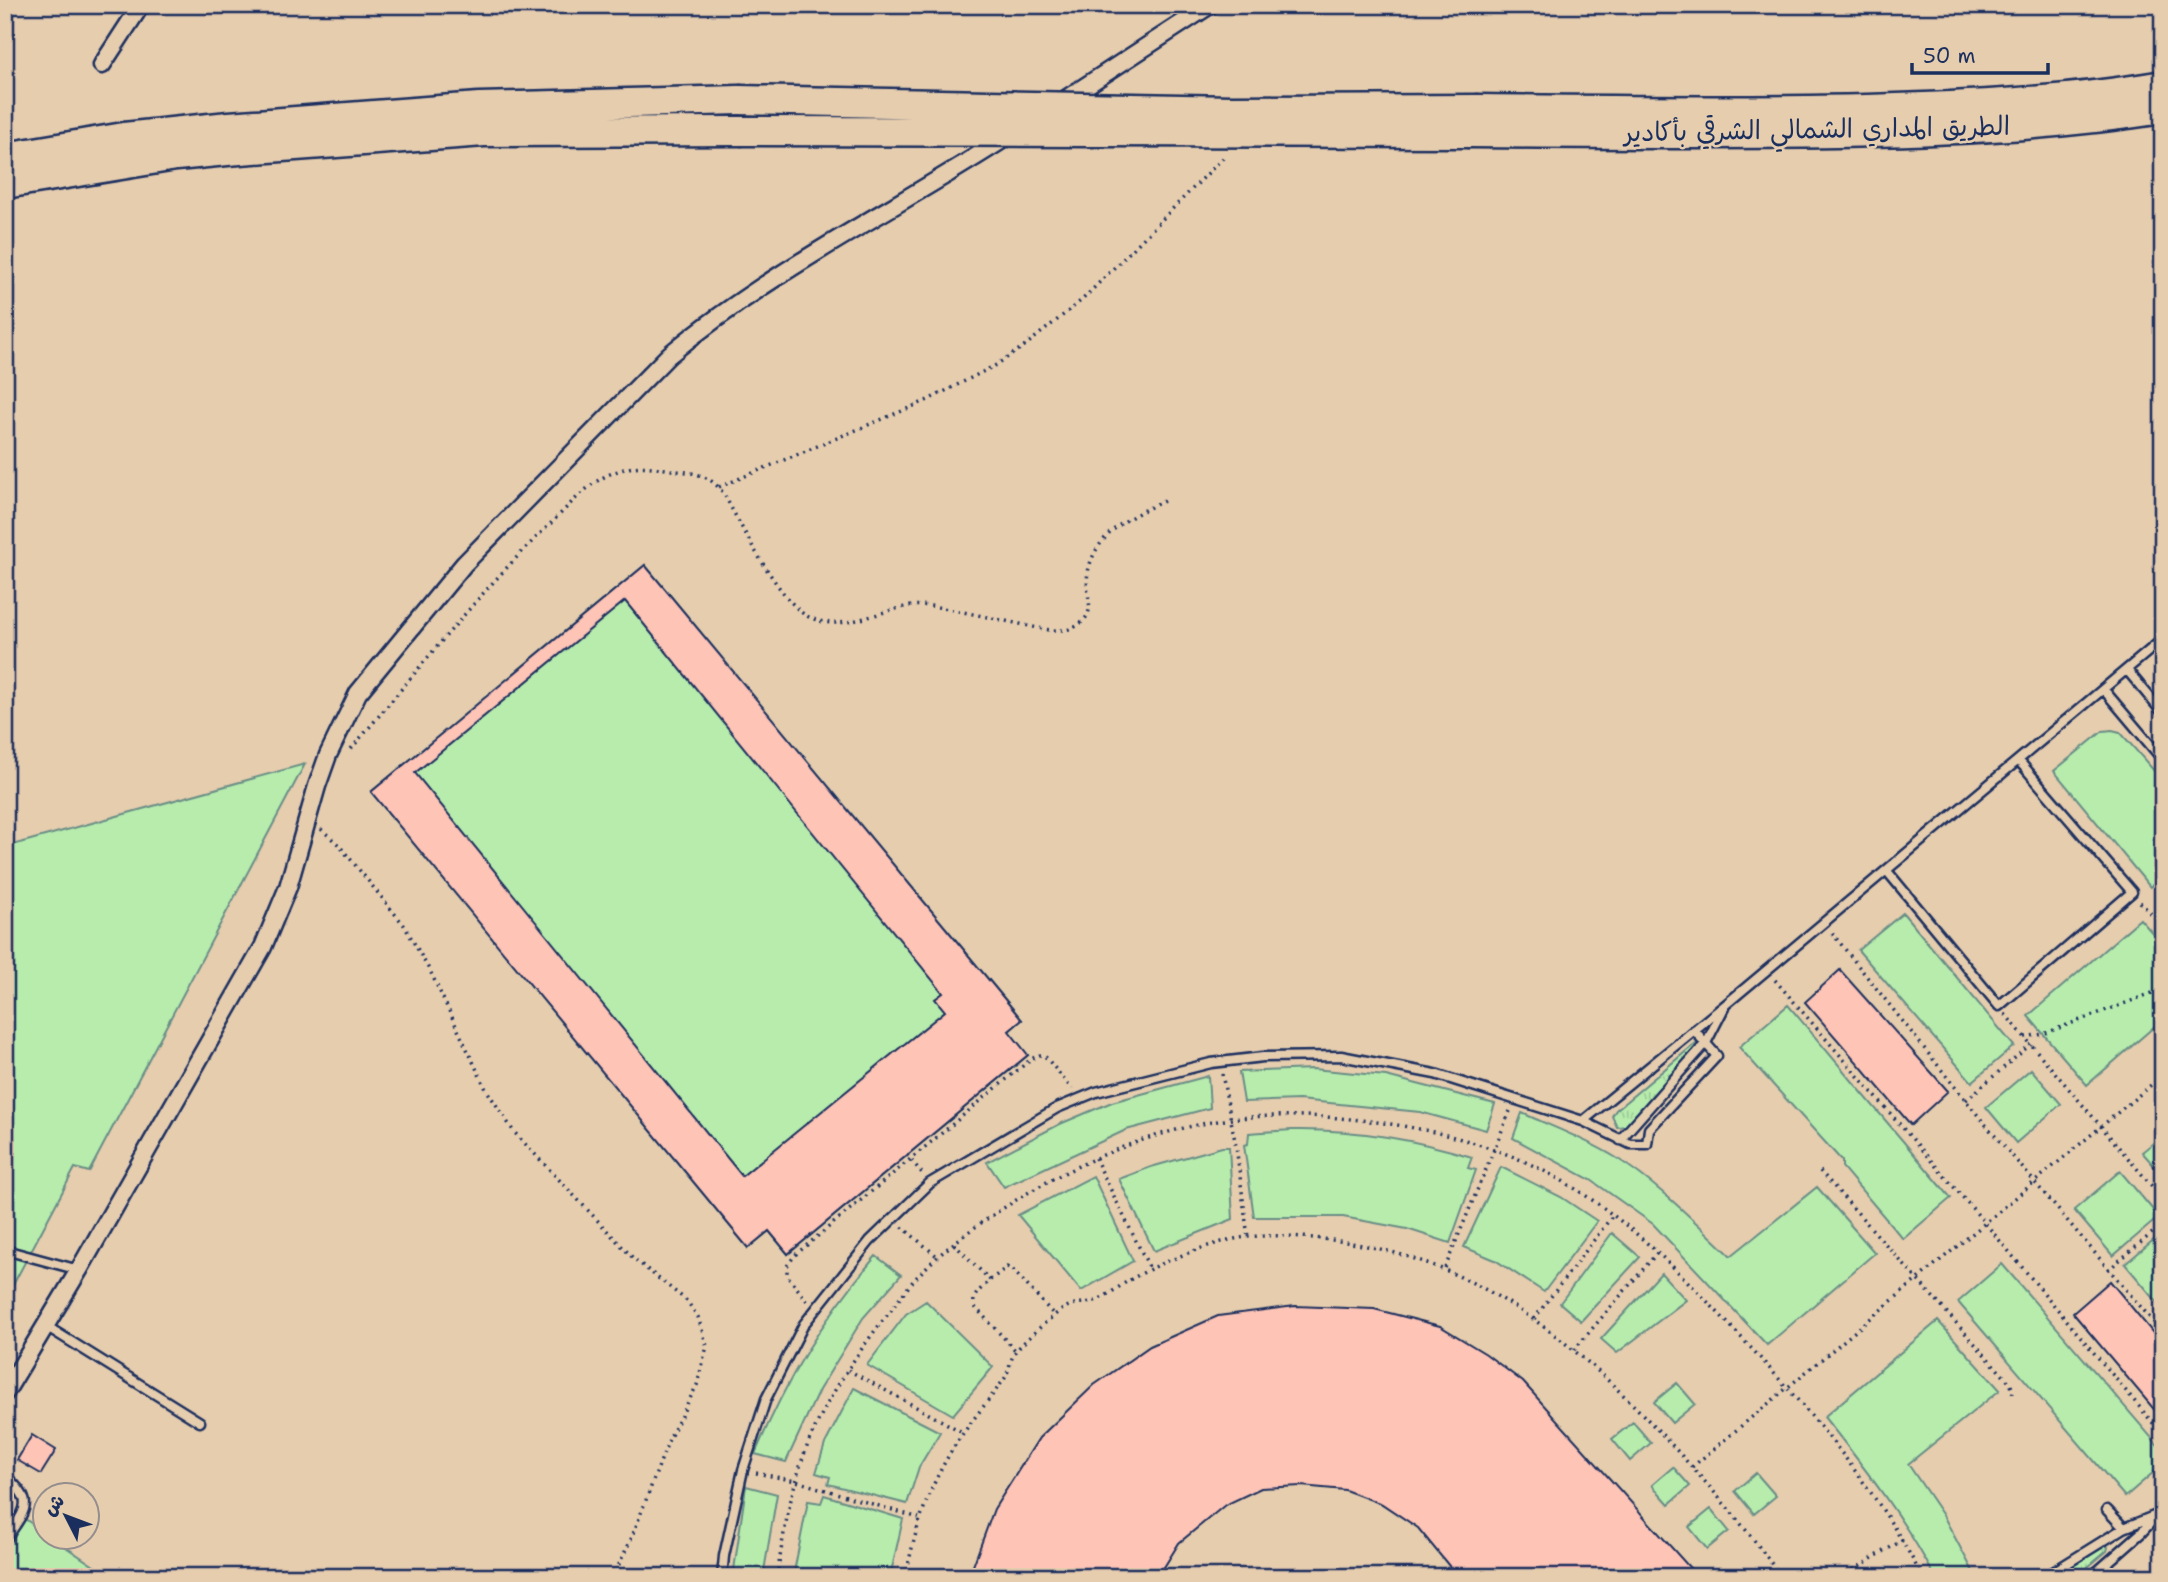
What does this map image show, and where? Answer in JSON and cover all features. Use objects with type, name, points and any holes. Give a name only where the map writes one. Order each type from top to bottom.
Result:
[{"type":"highway","name":"الطريق المداري الشمالي الشرقي بأكادير","points":[[1475,121],[1962,106],[2117,93],[2163,85]]},
{"type":"highway","points":[[5,157],[147,134],[270,122],[479,107],[739,100],[1232,110],[1475,121]]},
{"type":"highway","name":"الطريق المداري الشمالي الشرقي بأكادير","points":[[1475,121],[1755,134],[1963,130],[2106,118],[2163,108]]},
{"type":"highway","points":[[5,184],[176,156],[484,132],[1475,121]]},
{"type":"street","points":[[102,65],[141,5]]},
{"type":"street","points":[[5,1393],[79,1270],[263,947],[288,887],[332,746],[358,693],[464,564],[669,355],[702,327],[768,280],[972,160],[1210,5]]},
{"type":"lane","points":[[1583,1121],[2163,639]]},
{"type":"lane","points":[[2127,670],[2163,713]]},
{"type":"lane","points":[[2104,690],[2163,760]]},
{"type":"lane","points":[[1887,871],[1999,1006],[2132,892],[2019,761]]},
{"type":"lane","points":[[1620,1140],[1706,1043],[1725,1005]]},
{"type":"lane","points":[[722,1577],[743,1470],[766,1399],[804,1324],[870,1241],[892,1218],[930,1183],[1008,1135],[1056,1108],[1147,1078],[1220,1062],[1341,1056],[1435,1074],[1583,1121],[1630,1144],[1647,1144],[1649,1129],[1717,1056],[1694,1030]]},
{"type":"lane","points":[[5,1250],[79,1270]]},
{"type":"lane","points":[[46,1326],[200,1422]]},
{"type":"lane","points":[[5,1476],[20,1488],[25,1496],[24,1510],[5,1541]]},
{"type":"lane","points":[[2091,1577],[2141,1533],[2163,1509]]},
{"type":"lane","points":[[2107,1510],[2124,1528]]},
{"type":"lane","points":[[2045,1577],[2124,1528],[2154,1516]]},
{"type":"path","points":[[719,487],[938,396],[984,372],[1026,345],[1082,300],[1233,147]]},
{"type":"path","points":[[347,754],[493,581],[581,494],[608,475],[636,465],[693,472],[708,478],[719,487],[783,594],[806,615],[827,624],[848,622],[917,605],[1046,629],[1069,629],[1082,622],[1091,607],[1087,579],[1093,555],[1100,544],[1108,534],[1133,516],[1167,500]]},
{"type":"path","points":[[308,818],[339,845],[404,925],[431,973],[486,1089],[514,1132],[634,1258],[687,1301],[698,1317],[707,1346],[697,1385],[669,1438],[632,1537],[613,1577]]},
{"type":"path","points":[[2132,892],[2163,926]]},
{"type":"path","points":[[1823,924],[1966,1100],[2163,1333]]},
{"type":"path","points":[[1766,971],[1985,1223],[2163,1435]]},
{"type":"path","points":[[2025,1037],[2043,1034],[2163,989]]},
{"type":"path","points":[[1999,1006],[2163,1199]]},
{"type":"path","points":[[1966,1100],[2031,1044]]},
{"type":"path","points":[[815,1310],[787,1275],[787,1266],[795,1255],[908,1158],[1031,1059],[1040,1055],[1047,1058],[1079,1099]]},
{"type":"path","points":[[1220,1062],[1248,1237]]},
{"type":"path","points":[[1692,1467],[2163,1075]]},
{"type":"path","points":[[1445,1268],[1515,1099]]},
{"type":"path","points":[[777,1577],[787,1509],[811,1437],[854,1358],[915,1280],[938,1258],[981,1222],[1050,1178],[1124,1146],[1231,1119],[1284,1116],[1408,1125],[1495,1151],[1520,1160],[1576,1189],[1636,1231],[1693,1286],[1787,1388],[1873,1494],[1903,1540],[1922,1577]]},
{"type":"path","points":[[908,1158],[930,1183]]},
{"type":"path","points":[[1095,1158],[1151,1270]]},
{"type":"path","points":[[1820,1171],[2010,1383],[2012,1398]]},
{"type":"path","points":[[1534,1319],[1613,1215]]},
{"type":"path","points":[[892,1218],[938,1258]]},
{"type":"path","points":[[2108,1270],[2163,1224]]},
{"type":"path","points":[[906,1577],[919,1518],[934,1483],[964,1433],[1005,1378],[1016,1351],[1055,1316],[1070,1306],[1097,1300],[1136,1276],[1184,1255],[1238,1238],[1309,1237],[1346,1241],[1400,1253],[1445,1268],[1485,1288],[1534,1319],[1574,1349],[1638,1409],[1754,1537],[1780,1577]]},
{"type":"path","points":[[954,1244],[990,1280]]},
{"type":"path","points":[[1574,1349],[1658,1252]]},
{"type":"path","points":[[1016,1351],[975,1307],[973,1301],[974,1296],[1002,1269],[1012,1269],[1055,1316]]},
{"type":"path","points":[[848,1370],[964,1433]]},
{"type":"path","points":[[743,1470],[796,1481],[919,1518]]},
{"type":"path","points":[[1841,1577],[1903,1540]]},
{"type":"green space","points":[[645,565],[1022,1020],[1009,1031],[1028,1055],[788,1254],[769,1231],[748,1248],[371,792]]},
{"type":"green space","points":[[2103,731],[2120,732],[2163,781],[2163,875],[2150,887],[2054,771]]},
{"type":"green space","points":[[305,764],[89,1172],[75,1168],[5,1300],[5,847]]},
{"type":"green space","points":[[1903,913],[2014,1046],[1972,1082],[1858,950]]},
{"type":"green space","points":[[2140,919],[2163,945],[2163,1019],[2087,1085],[2028,1016]]},
{"type":"green space","points":[[1788,1005],[1951,1198],[1903,1239],[1842,1167],[1842,1161],[1739,1047]]},
{"type":"green space","points":[[1696,1043],[1699,1044],[1698,1047],[1628,1126],[1617,1127],[1612,1116],[1616,1110]]},
{"type":"green space","points":[[1313,1069],[1386,1076],[1495,1104],[1486,1130],[1420,1112],[1299,1100],[1244,1102],[1239,1072]]},
{"type":"green space","points":[[2031,1069],[2061,1104],[2016,1143],[1986,1107]]},
{"type":"green space","points":[[1208,1076],[1210,1108],[1126,1130],[1004,1187],[987,1162],[1060,1124],[1112,1102]]},
{"type":"green space","points":[[1522,1113],[1593,1144],[1615,1157],[1676,1204],[1731,1256],[1817,1187],[1875,1253],[1767,1345],[1653,1224],[1591,1180],[1513,1138]]},
{"type":"green space","points":[[1292,1130],[1383,1136],[1472,1157],[1468,1168],[1476,1170],[1450,1243],[1407,1229],[1343,1217],[1254,1217],[1244,1145],[1248,1144],[1249,1133]]},
{"type":"green space","points":[[2163,1135],[2163,1176],[2142,1152]]},
{"type":"green space","points":[[1229,1147],[1233,1219],[1154,1251],[1119,1179]]},
{"type":"green space","points":[[1501,1167],[1561,1197],[1597,1221],[1544,1292],[1495,1260],[1464,1247]]},
{"type":"green space","points":[[2120,1171],[2159,1217],[2113,1256],[2074,1210]]},
{"type":"green space","points":[[1093,1176],[1133,1261],[1081,1291],[1018,1215]]},
{"type":"green space","points":[[2163,1232],[2163,1309],[2125,1264]]},
{"type":"green space","points":[[1612,1233],[1640,1257],[1581,1321],[1560,1303]]},
{"type":"green space","points":[[876,1256],[901,1275],[863,1318],[819,1390],[786,1462],[755,1454],[780,1399],[808,1350],[839,1303]]},
{"type":"green space","points":[[2002,1264],[2163,1451],[2163,1464],[2125,1497],[1958,1302]]},
{"type":"green space","points":[[1661,1273],[1686,1300],[1617,1353],[1601,1339]]},
{"type":"green space","points":[[926,1301],[993,1367],[953,1415],[867,1365],[906,1314]]},
{"type":"green space","points":[[1938,1321],[2000,1390],[1908,1464],[1944,1517],[1976,1577],[1935,1577],[1883,1494],[1824,1417]]},
{"type":"green space","points":[[1677,1383],[1695,1404],[1672,1423],[1654,1402]]},
{"type":"green space","points":[[854,1388],[940,1432],[919,1467],[907,1504],[828,1484],[830,1477],[816,1473],[825,1444]]},
{"type":"green space","points":[[1633,1422],[1651,1443],[1630,1461],[1612,1439]]},
{"type":"green space","points":[[1673,1467],[1690,1486],[1669,1504],[1652,1485]]},
{"type":"green space","points":[[1756,1473],[1776,1496],[1754,1514],[1735,1491]]},
{"type":"green space","points":[[746,1486],[777,1494],[763,1577],[733,1577]]},
{"type":"green space","points":[[824,1495],[903,1519],[890,1577],[793,1577],[808,1501],[821,1503]]},
{"type":"green space","points":[[5,1505],[32,1524],[32,1550],[70,1550],[110,1577],[5,1577]]},
{"type":"green space","points":[[1711,1509],[1729,1531],[1707,1549],[1689,1527]]},
{"type":"green space","points":[[2106,1545],[2107,1551],[2076,1577],[2055,1577]]},
{"type":"building","points":[[645,565],[1022,1020],[1009,1031],[1028,1055],[788,1254],[769,1231],[748,1248],[371,792]],"holes":[[[625,601],[943,993],[935,999],[945,1011],[742,1176],[415,773]]]},
{"type":"building","points":[[1840,970],[1948,1091],[1911,1125],[1805,1002]]},
{"type":"building","points":[[2110,1281],[2163,1345],[2163,1420],[2073,1313]]},
{"type":"building","points":[[1295,1306],[1374,1309],[1440,1326],[1486,1354],[1523,1382],[1698,1577],[1458,1577],[1418,1528],[1382,1504],[1345,1490],[1301,1486],[1261,1488],[1225,1505],[1179,1543],[1158,1577],[969,1577],[994,1509],[1039,1438],[1094,1385],[1150,1346],[1218,1316]]},
{"type":"building","points":[[32,1435],[56,1450],[41,1474],[17,1460]]}]
